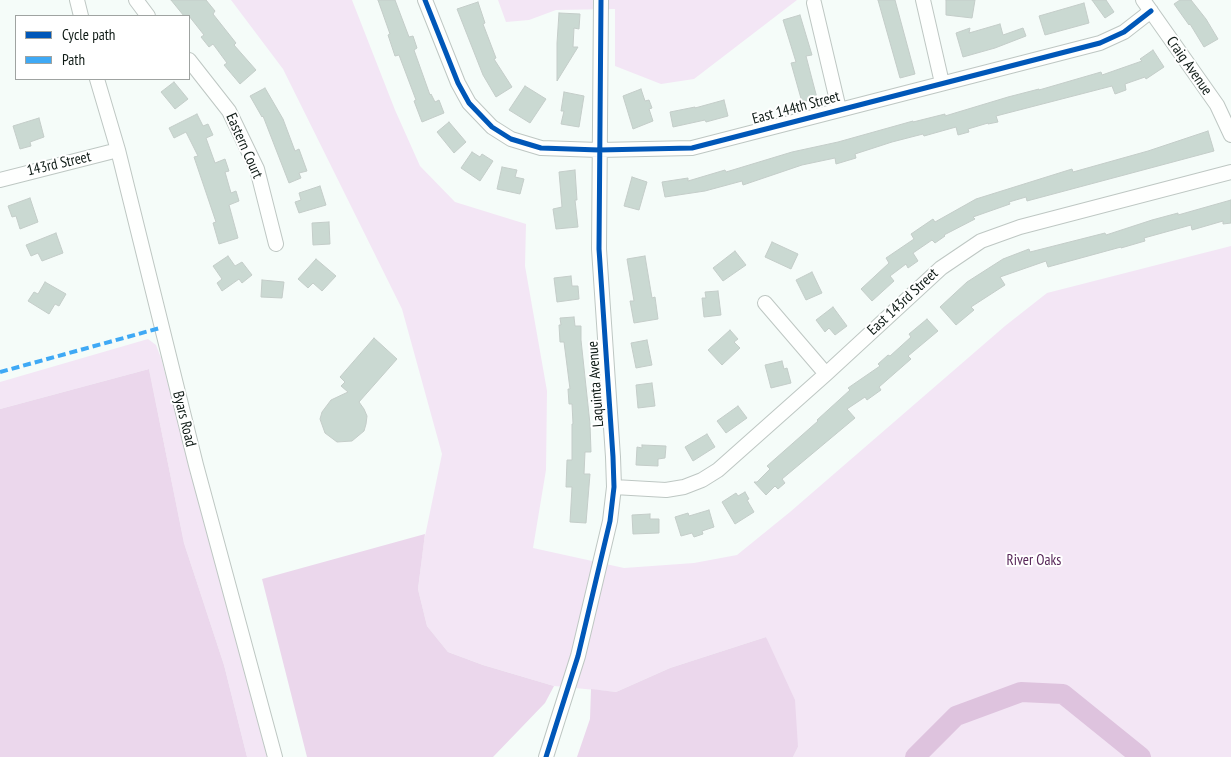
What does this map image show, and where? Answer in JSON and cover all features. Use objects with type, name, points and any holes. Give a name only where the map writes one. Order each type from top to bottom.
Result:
[{"type":"street","points":[[76,0],[81,15]]},
{"type":"street","points":[[136,0],[147,15]]},
{"type":"street","name":"East 144th Street","points":[[425,0],[458,83],[469,103],[492,127],[511,139],[541,148],[600,150],[692,148],[1100,44],[1124,32],[1147,6]]},
{"type":"street","name":"Laquinta Avenue","points":[[546,757],[578,656],[610,521],[614,487],[599,249],[601,0]]},
{"type":"street","points":[[923,0],[942,83]]},
{"type":"street","points":[[814,3],[839,109]]},
{"type":"street","name":"Craig Avenue","points":[[1147,6],[1217,105],[1231,135]]},
{"type":"street","name":"Eastern Court","points":[[190,61],[229,112],[257,169],[276,244]]},
{"type":"street","name":"Byars Road","points":[[97,80],[118,150],[196,465],[275,757]]},
{"type":"street","name":"143rd Street","points":[[0,180],[118,150]]},
{"type":"street","name":"East 143rd Street","points":[[614,487],[666,490],[684,487],[702,480],[718,470],[941,268],[981,241],[1020,227],[1231,172]]},
{"type":"street","points":[[765,303],[826,374]]},
{"type":"green space","name":"River Oaks","points":[[231,0],[352,0],[395,110],[420,166],[455,202],[526,224],[525,266],[547,391],[546,470],[533,548],[624,568],[694,563],[737,555],[790,512],[1005,326],[1047,293],[1231,246],[1231,757],[793,757],[798,747],[766,637],[670,668],[616,692],[554,686],[483,665],[448,652],[427,626],[418,589],[424,541],[442,454],[402,309],[283,69]]},
{"type":"green space","points":[[498,0],[797,0],[694,79],[661,84],[615,66],[615,9],[556,10],[529,20],[506,22]]},
{"type":"green space","points":[[148,339],[156,345],[161,358],[267,757],[247,757],[224,665],[184,543],[149,369],[0,409],[0,382]]},
{"type":"shaded area","points":[[149,369],[184,543],[224,665],[247,757],[0,757],[0,409]]},
{"type":"shaded area","points":[[425,534],[418,589],[427,626],[448,652],[483,665],[554,686],[545,703],[493,757],[307,757],[262,579]]},
{"type":"shaded area","points":[[766,637],[795,700],[798,747],[793,757],[577,757],[590,719],[591,689],[616,692],[670,668]]},
{"type":"building","points":[[171,0],[206,0],[215,11],[213,14],[236,43],[234,45],[256,70],[240,84],[224,65],[227,63],[213,44],[209,47],[201,37],[204,35],[190,15],[183,15]]},
{"type":"building","points":[[378,0],[395,0],[409,37],[413,36],[417,48],[414,50],[430,95],[435,102],[439,100],[444,113],[422,122],[399,55],[395,56],[388,35],[390,34]]},
{"type":"building","points":[[878,0],[895,0],[915,74],[900,78]]},
{"type":"building","points":[[946,0],[975,0],[972,18],[946,15]]},
{"type":"building","points":[[1092,0],[1106,0],[1114,12],[1105,18]]},
{"type":"building","points":[[1180,0],[1191,0],[1206,19],[1218,39],[1204,47],[1190,24],[1174,4]]},
{"type":"building","points":[[478,2],[485,23],[483,24],[496,58],[494,59],[512,87],[496,97],[483,75],[457,9]]},
{"type":"building","points":[[1084,3],[1089,23],[1045,35],[1039,16]]},
{"type":"building","points":[[559,13],[580,14],[579,29],[574,28],[573,47],[578,47],[557,81],[557,43]]},
{"type":"building","points":[[800,15],[812,55],[806,56],[817,98],[802,102],[791,63],[796,62],[783,20]]},
{"type":"building","points":[[1000,24],[1003,35],[1023,28],[1026,36],[995,48],[963,57],[956,33],[970,28],[969,33]]},
{"type":"building","points":[[1153,50],[1164,67],[1146,79],[1145,77],[1125,84],[1126,90],[1115,94],[1112,86],[996,116],[998,122],[968,129],[969,132],[958,135],[956,127],[892,142],[855,154],[856,158],[836,164],[835,158],[802,165],[743,185],[742,181],[705,191],[665,197],[662,182],[688,178],[688,181],[725,170],[726,172],[792,152],[838,142],[913,121],[945,114],[945,116],[1101,72],[1102,75],[1142,61],[1140,59]]},
{"type":"building","points":[[174,82],[188,99],[175,109],[161,92]]},
{"type":"building","points":[[525,86],[546,99],[530,123],[509,110]]},
{"type":"building","points":[[265,88],[283,119],[295,151],[299,149],[307,171],[299,173],[301,178],[289,183],[263,116],[250,96]]},
{"type":"building","points":[[641,89],[645,101],[649,100],[652,108],[649,109],[653,121],[633,129],[623,96]]},
{"type":"building","points":[[564,92],[584,96],[579,127],[561,124],[564,111],[561,111]]},
{"type":"building","points":[[724,100],[728,116],[706,122],[705,120],[673,127],[670,112],[695,108]]},
{"type":"building","points":[[197,114],[203,126],[208,124],[213,135],[206,138],[215,163],[225,159],[229,171],[225,172],[231,193],[236,191],[239,201],[229,205],[238,238],[219,244],[213,223],[216,222],[194,157],[198,156],[186,132],[174,138],[169,128]]},
{"type":"building","points":[[39,118],[44,137],[30,142],[31,146],[20,149],[13,126]]},
{"type":"building","points":[[449,122],[466,142],[454,153],[437,132]]},
{"type":"building","points":[[1208,131],[1214,151],[1027,201],[1026,197],[1009,202],[1010,204],[973,217],[975,219],[944,235],[935,243],[932,240],[913,253],[918,261],[908,268],[906,264],[890,276],[894,281],[872,301],[861,289],[889,263],[886,258],[914,239],[911,234],[933,219],[935,222],[976,199],[1072,169],[1073,172],[1148,151]]},
{"type":"building","points":[[472,152],[480,157],[482,154],[493,161],[480,181],[461,168]]},
{"type":"building","points":[[502,167],[517,170],[515,177],[524,179],[520,194],[497,189]]},
{"type":"building","points":[[575,170],[577,200],[575,200],[578,227],[556,229],[553,209],[562,207],[559,172]]},
{"type":"building","points":[[632,177],[647,182],[639,210],[624,206]]},
{"type":"building","points":[[320,186],[326,205],[299,213],[295,202],[301,200],[299,193]]},
{"type":"building","points":[[30,198],[38,222],[20,229],[16,216],[12,217],[8,206]]},
{"type":"building","points":[[1231,200],[1231,223],[1223,224],[1223,221],[1192,230],[1191,225],[1144,238],[1145,241],[1121,248],[1048,267],[1046,261],[1000,277],[1005,285],[971,307],[974,310],[956,325],[940,307],[967,282],[1003,259],[1029,249],[1030,252],[1105,233],[1106,235],[1152,220],[1178,213],[1178,215]]},
{"type":"building","points":[[329,222],[330,244],[313,245],[312,223]]},
{"type":"building","points":[[56,233],[63,253],[42,261],[38,253],[31,256],[26,245]]},
{"type":"building","points":[[772,242],[798,254],[791,269],[765,257]]},
{"type":"building","points":[[735,251],[746,265],[723,281],[713,268]]},
{"type":"building","points":[[228,256],[235,266],[242,262],[252,275],[242,283],[239,279],[222,291],[217,283],[222,279],[213,266]]},
{"type":"building","points":[[645,256],[652,298],[655,297],[658,319],[634,323],[630,301],[634,301],[627,259]]},
{"type":"building","points":[[316,259],[336,276],[322,291],[313,283],[308,288],[298,279]]},
{"type":"building","points":[[812,272],[822,293],[806,300],[796,280]]},
{"type":"building","points":[[571,276],[572,286],[578,286],[579,299],[557,302],[554,278]]},
{"type":"building","points":[[262,280],[284,282],[282,298],[261,297]]},
{"type":"building","points":[[45,282],[66,294],[59,306],[55,304],[49,314],[28,301],[34,292],[38,294]]},
{"type":"building","points":[[718,291],[721,315],[704,317],[702,298],[706,298],[705,292]]},
{"type":"building","points":[[833,307],[847,326],[835,335],[829,328],[825,332],[816,320]]},
{"type":"building","points":[[574,317],[575,326],[581,326],[590,424],[591,452],[585,452],[584,474],[590,474],[586,523],[570,522],[572,487],[566,487],[567,460],[572,460],[573,424],[572,404],[569,404],[568,389],[570,389],[564,342],[560,342],[559,325],[561,325],[560,318]]},
{"type":"building","points":[[927,319],[938,331],[908,356],[911,359],[879,387],[881,390],[867,400],[865,397],[847,409],[855,418],[782,479],[785,483],[778,489],[775,486],[766,495],[754,482],[757,482],[770,469],[767,466],[818,421],[850,390],[848,388],[880,366],[878,364],[911,337],[909,334]]},
{"type":"building","points":[[730,330],[738,339],[734,342],[740,348],[722,365],[708,350]]},
{"type":"building","points":[[374,338],[397,359],[359,402],[367,416],[364,431],[352,441],[337,442],[325,433],[320,419],[322,412],[331,400],[348,392],[341,386],[345,382],[340,377]]},
{"type":"building","points":[[647,340],[652,365],[636,368],[631,343]]},
{"type":"building","points":[[782,361],[784,369],[787,368],[791,383],[771,388],[765,365]]},
{"type":"building","points":[[652,383],[655,406],[638,408],[636,385]]},
{"type":"building","points":[[738,406],[747,418],[726,433],[717,421]]},
{"type":"building","points":[[707,434],[715,447],[693,461],[685,447]]},
{"type":"building","points":[[642,445],[666,446],[665,458],[658,459],[658,466],[636,465],[637,447],[642,448]]},
{"type":"building","points":[[745,492],[754,512],[735,524],[722,502],[736,493],[738,496]]},
{"type":"building","points":[[709,510],[714,527],[702,531],[703,534],[694,537],[692,533],[681,536],[675,517],[688,513],[689,516]]},
{"type":"building","points":[[650,514],[650,519],[659,519],[659,533],[633,534],[632,515]]},
{"type":"waterway","points":[[915,757],[956,716],[1021,692],[1063,694],[1141,757]]},
{"type":"marked path","points":[[0,372],[160,328]]},
{"type":"cycle path","points":[[425,0],[458,83],[469,103],[492,127],[511,139],[541,148],[599,150],[692,148],[1100,43],[1124,32],[1151,11]]},
{"type":"cycle path","points":[[546,757],[578,656],[610,521],[614,487],[599,249],[601,0]]}]
